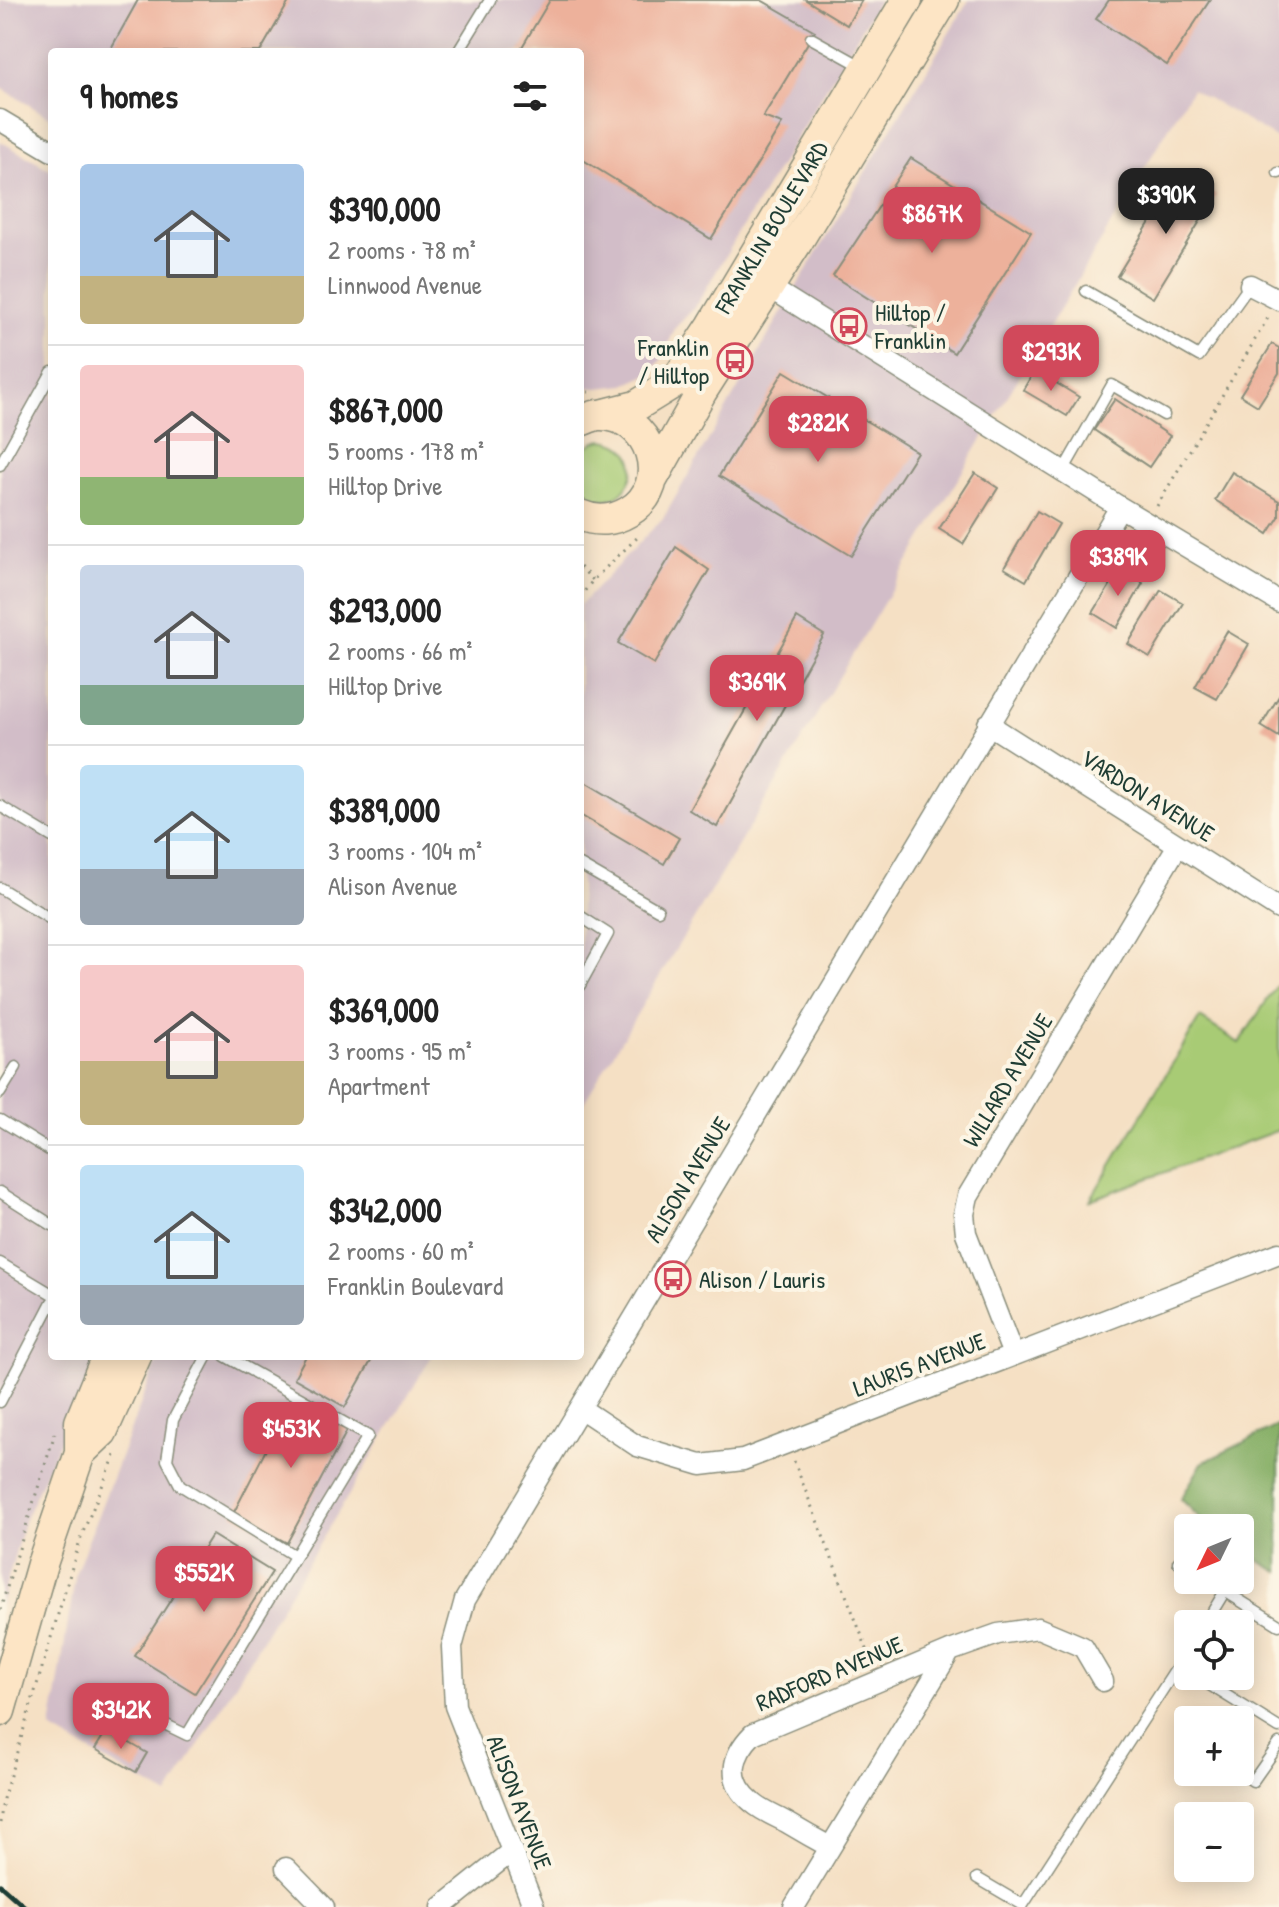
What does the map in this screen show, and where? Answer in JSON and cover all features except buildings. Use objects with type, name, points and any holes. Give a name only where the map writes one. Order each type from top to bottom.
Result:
[{"type":"main road","name":"FRANKLIN BOULEVARD","points":[[589,416],[636,406],[675,382],[712,326],[907,0]]},
{"type":"main road","name":"FRANKLIN BOULEVARD","points":[[588,524],[620,517],[635,508],[646,496],[702,391],[944,0]]},
{"type":"main road","points":[[589,416],[628,423],[641,434],[653,464],[652,480]]},
{"type":"main road","points":[[0,1711],[42,1564],[80,1453],[80,1422],[105,1360]]},
{"type":"main road","points":[[80,1453],[102,1432],[134,1360]]},
{"type":"street","points":[[0,120],[48,149]]},
{"type":"street","points":[[1250,285],[1279,300]]},
{"type":"street","points":[[769,287],[1120,507],[1279,602]]},
{"type":"street","name":"ALISON AVENUE","points":[[534,1907],[455,1706],[452,1647],[465,1600],[1120,507]]},
{"type":"street","name":"VARDON AVENUE","points":[[988,724],[1279,909]]},
{"type":"street","name":"WILLARD AVENUE","points":[[1013,1355],[966,1233],[964,1214],[968,1196],[1178,845]]},
{"type":"street","name":"LAURIS AVENUE","points":[[580,1408],[637,1446],[701,1465],[743,1460],[1279,1253]]},
{"type":"street","name":"RADFORD AVENUE","points":[[830,1847],[753,1804],[741,1790],[735,1778],[734,1762],[741,1745],[753,1734],[998,1634],[1038,1628],[1083,1647],[1103,1681]]},
{"type":"street","name":"RADFORD AVENUE","points":[[794,1907],[950,1651]]},
{"type":"street","points":[[442,1907],[512,1851]]},
{"type":"street","points":[[286,1868],[324,1907]]},
{"type":"lane","points":[[460,48],[490,0]]},
{"type":"lane","points":[[811,38],[866,69]]},
{"type":"lane","points":[[1086,291],[1199,356],[1250,285]]},
{"type":"lane","points":[[0,465],[48,379]]},
{"type":"lane","points":[[1063,471],[1112,385],[1164,415]]},
{"type":"lane","points":[[0,806],[48,835]]},
{"type":"lane","points":[[584,867],[658,910]]},
{"type":"lane","points":[[0,888],[48,918]]},
{"type":"lane","points":[[584,919],[608,934],[584,978]]},
{"type":"lane","points":[[0,1093],[16,1067]]},
{"type":"lane","points":[[0,1120],[48,1150]]},
{"type":"lane","points":[[0,1192],[48,1222]]},
{"type":"lane","points":[[0,1263],[48,1292]]},
{"type":"lane","points":[[0,1402],[48,1310]]},
{"type":"lane","points":[[205,1360],[173,1420],[167,1460],[180,1485],[295,1556]]},
{"type":"lane","points":[[111,1698],[187,1735],[368,1436],[232,1360]]},
{"type":"lane","points":[[1230,1594],[1279,1625]]},
{"type":"lane","points":[[977,1878],[1023,1905],[1174,1682]]},
{"type":"lane","points":[[1218,1690],[1279,1728]]},
{"type":"lane","points":[[1254,1780],[1279,1744]]},
{"type":"path","points":[[1147,523],[1279,300]]},
{"type":"path","points":[[584,571],[593,580]]},
{"type":"path","points":[[0,1610],[58,1424]]},
{"type":"path","points":[[787,1443],[879,1681]]},
{"type":"path","points":[[0,1823],[3,1799],[60,1602],[81,1537],[115,1454]]},
{"type":"shaded area","points":[[0,0],[879,0],[695,307],[675,328],[663,357],[645,376],[625,385],[598,388],[584,387],[584,48],[48,48],[48,117],[0,87]]},
{"type":"shaded area","points":[[969,0],[1279,0],[1279,140],[1192,89],[584,1102],[584,601],[664,517],[801,279]]},
{"type":"shaded area","points":[[0,141],[48,169],[48,1360],[96,1360],[25,1519],[0,1606]]},
{"type":"shaded area","points":[[157,1360],[430,1360],[168,1796],[51,1729],[76,1572]]},
{"type":"green space","points":[[603,440],[621,446],[630,457],[633,470],[629,483],[621,493],[609,499],[595,498],[584,490],[584,449]]},
{"type":"green space","points":[[1279,982],[1279,1130],[1090,1200],[1200,1018],[1239,1043]]},
{"type":"green space","points":[[1279,1425],[1279,1572],[1254,1558],[1254,1514],[1196,1514],[1181,1499],[1202,1463]]},
{"type":"railway","points":[[0,1885],[25,1907]]},
{"type":"place","name":"Hilltop / Franklin","points":[[849,326]]},
{"type":"place","name":"Franklin / Hilltop","points":[[735,361]]},
{"type":"place","name":"Alison / Lauris","points":[[673,1279]]}]
